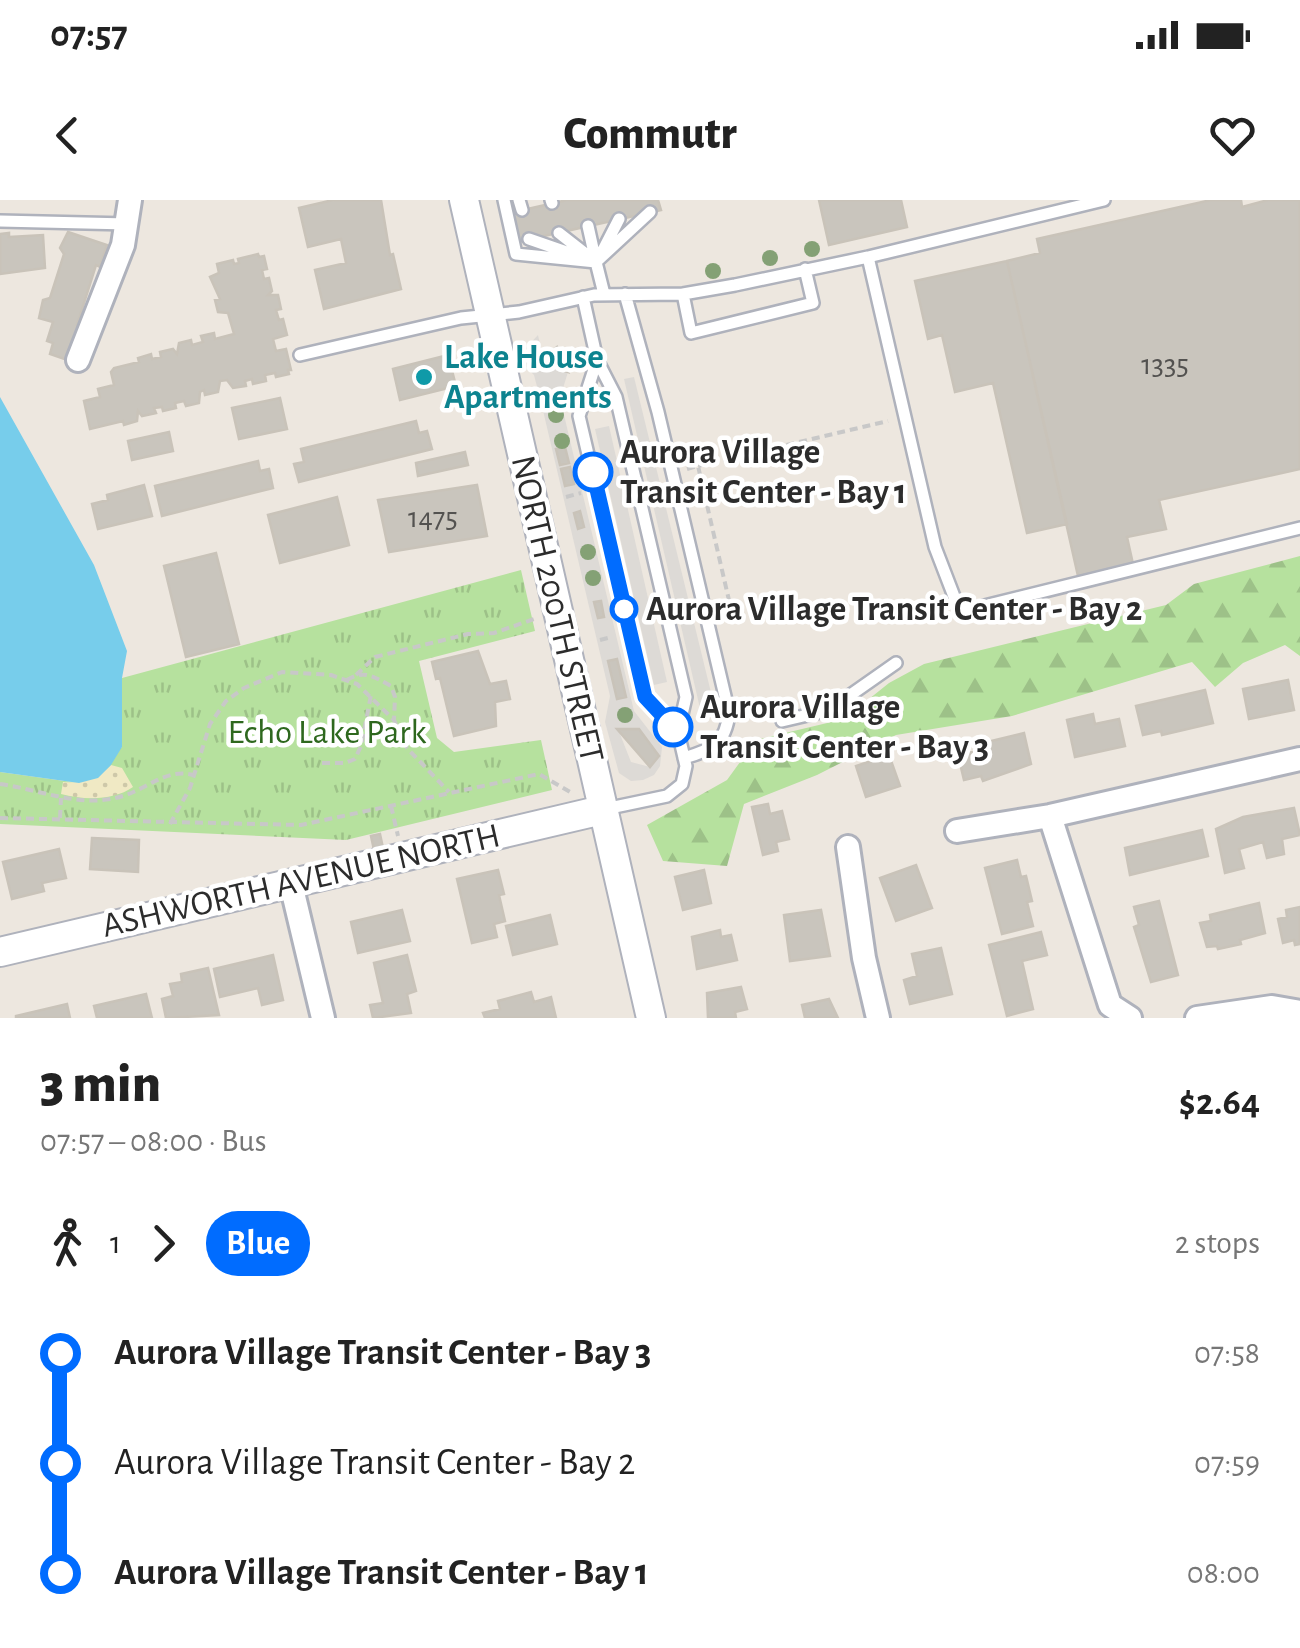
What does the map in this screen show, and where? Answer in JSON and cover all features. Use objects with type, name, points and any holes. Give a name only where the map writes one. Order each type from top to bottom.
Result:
[{"type":"street","name":"NORTH 200TH STREET","points":[[464,200],[650,1018]]},
{"type":"street","points":[[78,360],[129,212]]},
{"type":"street","points":[[957,832],[1050,816],[1300,759]]},
{"type":"street","name":"ASHWORTH AVENUE NORTH","points":[[0,952],[602,810]]},
{"type":"street","points":[[1050,816],[1110,1005],[1130,1018]]},
{"type":"street","points":[[848,847],[864,958],[878,1018]]},
{"type":"street","points":[[291,884],[323,1018]]},
{"type":"street","points":[[1197,1018],[1272,1006],[1300,1012]]},
{"type":"lane","points":[[504,200],[516,254],[596,262],[650,212]]},
{"type":"lane","points":[[300,355],[461,318],[583,297],[683,294],[868,257],[1104,200]]},
{"type":"lane","points":[[0,222],[129,212]]},
{"type":"lane","points":[[596,262],[619,219]]},
{"type":"lane","points":[[588,226],[604,294]]},
{"type":"lane","points":[[558,233],[596,262]]},
{"type":"lane","points":[[528,239],[596,262]]},
{"type":"lane","points":[[868,257],[935,548],[960,612],[1300,528]]},
{"type":"lane","points":[[683,294],[692,333],[813,304],[804,270]]},
{"type":"lane","points":[[625,294],[658,412],[728,713],[718,744],[709,751],[684,758]]},
{"type":"lane","points":[[583,297],[597,360],[616,396],[686,697],[678,732],[685,775],[675,791],[602,810]]},
{"type":"lane","points":[[597,360],[579,416],[645,697],[678,732]]},
{"type":"lane","points":[[782,721],[829,710],[896,664]]},
{"type":"path","points":[[698,466],[906,417]]},
{"type":"path","points":[[347,680],[374,657],[468,634],[494,634],[537,618]]},
{"type":"path","points":[[170,824],[190,788],[210,724],[226,702],[244,688],[282,672],[347,680],[371,694],[394,720],[416,760],[450,793]]},
{"type":"path","points":[[356,674],[367,674],[391,686],[395,697],[394,720]]},
{"type":"path","points":[[322,764],[354,759],[371,694]]},
{"type":"path","points":[[363,736],[402,736]]},
{"type":"path","points":[[0,784],[40,790],[61,798],[103,800],[126,795],[175,773],[193,774]]},
{"type":"path","points":[[0,818],[301,826],[539,774],[602,810]]},
{"type":"path","points":[[60,821],[61,798]]},
{"type":"path","points":[[391,806],[396,829]]},
{"type":"green space","points":[[1300,556],[1300,656],[1285,645],[1243,663],[1215,687],[1192,662],[1012,716],[896,735],[817,775],[744,804],[727,866],[663,861],[647,825],[727,780],[756,740],[844,719],[889,683],[924,664],[1166,605],[1194,584]]},
{"type":"green space","name":"Echo Lake Park","points":[[521,570],[535,631],[419,661],[437,738],[454,752],[541,740],[552,790],[346,840],[0,824],[0,772],[79,783],[122,747],[122,678]]},
{"type":"sand","points":[[111,765],[122,768],[133,787],[98,798],[61,794],[63,782],[89,780]]},
{"type":"shaded area","points":[[538,335],[543,358],[539,363],[568,372],[560,398],[634,711],[662,747],[660,766],[654,775],[643,780],[631,781],[619,773],[605,722],[610,696],[534,375],[522,363],[524,350]],"holes":[[[618,729],[639,729],[659,756],[650,767],[631,762]]]},
{"type":"shaded area","points":[[634,377],[716,713],[702,717],[624,379]]},
{"type":"shaded area","points":[[609,426],[667,682],[654,685],[595,429]]},
{"type":"water","points":[[0,397],[94,565],[127,651],[122,678],[122,747],[98,778],[79,783],[0,772]]},
{"type":"building","points":[[333,200],[381,200],[390,255],[393,254],[401,289],[324,309],[315,270],[346,263],[341,239],[308,247],[299,208]]},
{"type":"building","points":[[567,200],[658,200],[661,210],[517,242],[510,213]]},
{"type":"building","points":[[819,200],[901,200],[907,227],[829,245]]},
{"type":"building","points":[[1211,200],[1241,200],[1242,207],[1268,200],[1300,200],[1300,469],[1159,500],[1166,529],[1127,537],[1133,564],[1078,576],[1007,261],[1040,253],[1037,239]]},
{"type":"building","points":[[68,232],[107,245],[100,267],[96,265],[70,361],[50,354],[53,343],[47,341],[53,322],[39,318],[43,300],[50,298],[64,254],[60,248]]},
{"type":"building","points":[[9,233],[9,237],[43,235],[45,268],[0,274],[0,234]]},
{"type":"building","points":[[264,256],[264,279],[269,278],[272,291],[268,295],[278,295],[281,309],[276,310],[287,335],[273,339],[276,351],[286,349],[289,374],[265,375],[266,381],[253,384],[252,379],[245,381],[246,386],[233,388],[227,380],[220,381],[218,392],[200,392],[199,403],[175,403],[176,408],[154,408],[156,413],[142,416],[138,411],[137,421],[90,429],[84,401],[100,397],[98,389],[114,385],[114,368],[139,362],[138,358],[151,354],[152,359],[161,357],[160,352],[173,349],[177,354],[179,343],[203,342],[201,336],[214,333],[215,339],[234,334],[228,313],[218,312],[215,300],[220,299],[210,277],[219,273],[217,264],[233,260],[234,264],[239,263],[238,259]]},
{"type":"building","points":[[1007,261],[1067,524],[1027,533],[993,383],[955,392],[942,335],[928,339],[915,281]]},
{"type":"building","points":[[557,347],[568,372],[538,363]]},
{"type":"building","name":"Lake House Apartments","points":[[448,355],[456,386],[400,400],[393,369]]},
{"type":"building","points":[[280,398],[287,429],[239,439],[232,408]]},
{"type":"building","points":[[416,421],[419,433],[427,431],[432,449],[299,482],[294,464],[304,462],[301,449]]},
{"type":"building","points":[[169,432],[173,451],[132,460],[128,441]]},
{"type":"building","points":[[565,447],[569,463],[560,465],[556,449]]},
{"type":"building","points":[[465,452],[468,465],[418,476],[416,463]]},
{"type":"building","points":[[258,461],[260,471],[269,469],[273,488],[162,516],[155,486]]},
{"type":"building","points":[[570,467],[574,484],[565,486],[561,469]]},
{"type":"building","points":[[144,485],[152,516],[98,529],[92,504],[108,500],[107,495]]},
{"type":"building","points":[[477,485],[487,536],[389,552],[378,500]]},
{"type":"building","points":[[337,497],[349,545],[280,563],[268,515]]},
{"type":"building","points":[[580,511],[584,527],[578,529],[574,513]]},
{"type":"building","points":[[216,553],[239,644],[186,657],[164,566]]},
{"type":"building","points":[[601,601],[604,617],[598,618],[594,602]]},
{"type":"building","points":[[478,651],[490,684],[506,681],[510,699],[495,702],[496,726],[454,736],[440,678],[436,679],[432,662]]},
{"type":"building","points":[[617,659],[626,697],[617,699],[608,661]]},
{"type":"building","points":[[1288,680],[1294,710],[1249,719],[1243,689]]},
{"type":"building","points":[[1205,690],[1213,723],[1162,735],[1161,731],[1143,735],[1136,706]]},
{"type":"building","points":[[1093,714],[1095,724],[1119,719],[1125,746],[1075,757],[1067,720]]},
{"type":"building","points":[[617,729],[639,729],[659,756],[650,767]]},
{"type":"building","points":[[1024,733],[1031,764],[983,781],[981,776],[964,780],[958,755],[977,751],[975,745]]},
{"type":"building","points":[[889,755],[900,786],[866,797],[856,766]]},
{"type":"building","points":[[768,804],[770,814],[782,811],[789,839],[776,842],[778,851],[763,855],[752,807]]},
{"type":"building","points":[[1294,808],[1300,835],[1282,839],[1284,854],[1267,858],[1263,842],[1239,849],[1244,868],[1225,873],[1216,829],[1243,817]]},
{"type":"building","points":[[1202,830],[1208,856],[1130,875],[1125,848]]},
{"type":"building","points":[[380,834],[383,848],[374,850],[371,836]]},
{"type":"building","points":[[92,838],[139,840],[138,872],[90,869]]},
{"type":"building","points":[[59,849],[66,878],[42,883],[44,891],[12,899],[3,862]]},
{"type":"building","points":[[1017,860],[1021,877],[1026,876],[1033,926],[1002,934],[985,868]]},
{"type":"building","points":[[916,865],[932,908],[896,921],[880,878]]},
{"type":"building","points":[[498,870],[505,921],[494,924],[497,937],[472,943],[457,879]]},
{"type":"building","points":[[704,870],[711,903],[683,910],[675,877]]},
{"type":"building","points":[[1159,901],[1178,975],[1151,982],[1134,927],[1139,925],[1134,907]]},
{"type":"building","points":[[1259,903],[1265,933],[1240,940],[1241,944],[1207,947],[1200,923],[1211,921],[1210,915]]},
{"type":"building","points":[[1300,907],[1300,944],[1295,945],[1294,940],[1283,943],[1278,919],[1287,917],[1286,910]]},
{"type":"building","points":[[402,910],[410,941],[358,953],[351,922]]},
{"type":"building","points":[[821,910],[830,956],[790,961],[784,915]]},
{"type":"building","points":[[550,915],[557,944],[513,955],[506,926]]},
{"type":"building","points":[[720,930],[721,937],[731,935],[737,960],[697,969],[692,937]]},
{"type":"building","points":[[1041,932],[1047,955],[1022,961],[1033,1009],[1007,1016],[989,945]]},
{"type":"building","points":[[941,948],[952,994],[910,1004],[904,980],[917,976],[912,954]]},
{"type":"building","points":[[273,955],[283,1000],[262,1005],[258,988],[220,997],[214,969]]},
{"type":"building","points":[[407,955],[416,991],[407,994],[411,1013],[373,1018],[370,1005],[383,1003],[374,963]]},
{"type":"building","points":[[208,968],[219,1015],[166,1018],[162,999],[173,996],[170,984],[182,982],[181,974]]},
{"type":"building","points":[[741,987],[747,1009],[735,1012],[736,1018],[708,1018],[707,993]]},
{"type":"building","points":[[531,992],[534,1002],[551,997],[556,1018],[485,1018],[483,1013],[500,1009],[498,1001]]},
{"type":"building","points":[[146,994],[152,1018],[97,1018],[94,1006]]},
{"type":"building","points":[[829,999],[838,1018],[805,1018],[802,1005]]},
{"type":"building","points":[[67,1004],[70,1018],[16,1018],[16,1016]]},
{"type":"bus line","name":"Blue","points":[[593,472],[645,697],[673,727]]},
{"type":"place","name":"Lake House Apartments","points":[[424,377]]},
{"type":"place","name":"Aurora Village Transit Center - Bay 1","points":[[593,472]]},
{"type":"place","name":"Aurora Village Transit Center - Bay 2","points":[[624,609]]},
{"type":"place","name":"Aurora Village Transit Center - Bay 3","points":[[673,727]]}]
